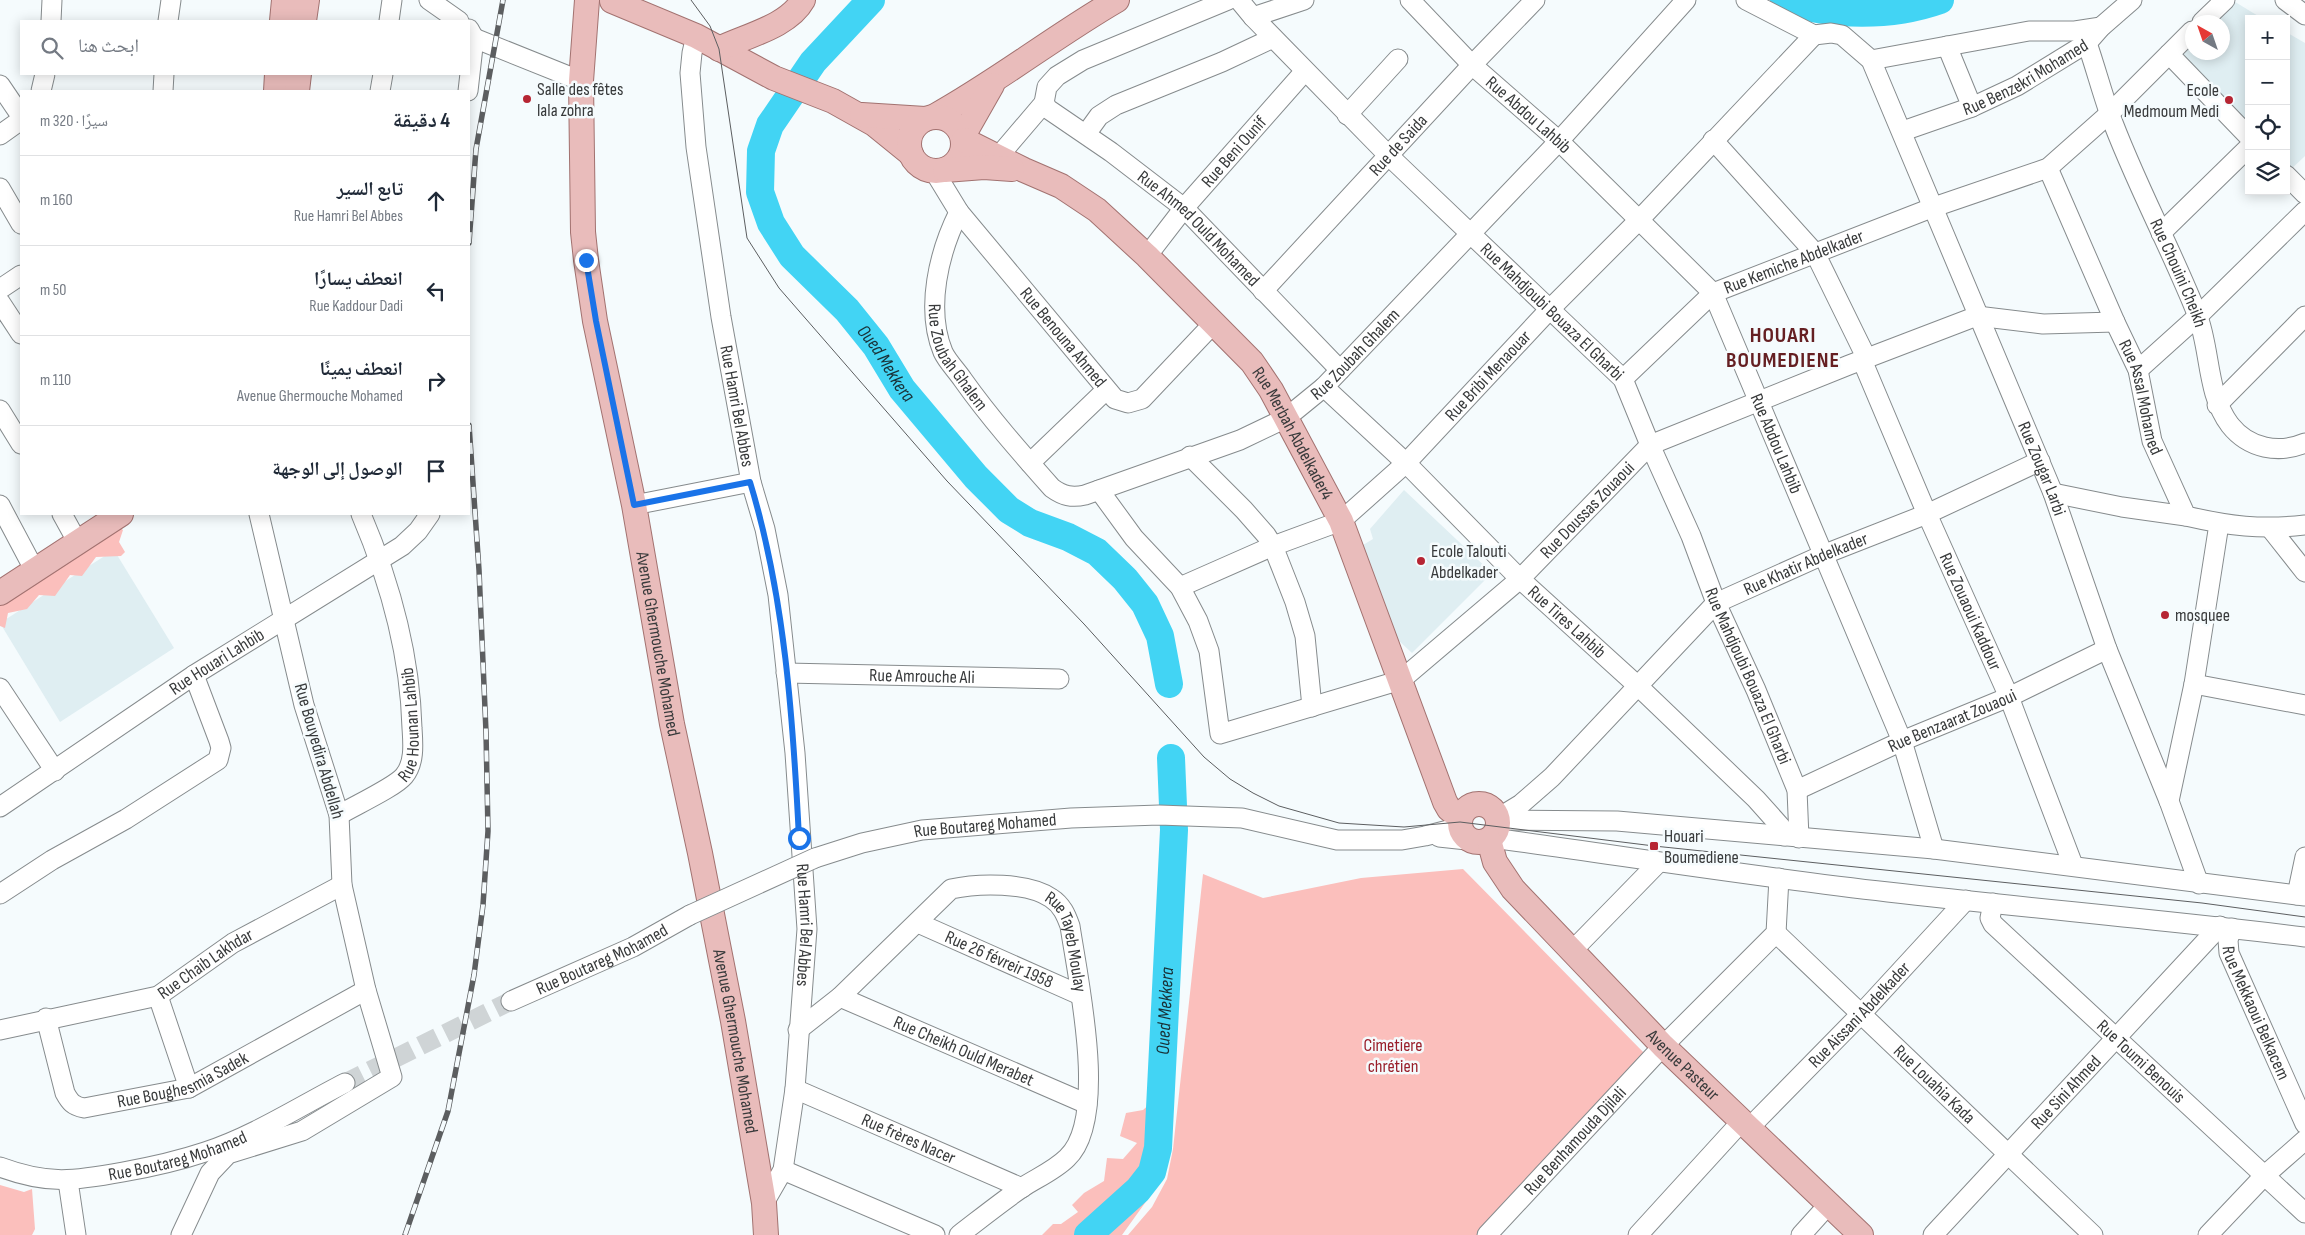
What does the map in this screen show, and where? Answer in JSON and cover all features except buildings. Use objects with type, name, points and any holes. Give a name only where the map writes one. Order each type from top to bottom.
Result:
[{"type":"main road","name":"Avenue Ghermouche Mohamed","points":[[584,0],[581,80],[583,232],[586,260],[596,321],[634,505],[672,724],[733,1021],[764,1203],[766,1235]]},
{"type":"main road","points":[[719,49],[775,24],[800,5],[803,0]]},
{"type":"main road","points":[[911,154],[910,138],[913,130],[994,81],[1117,0]]},
{"type":"main road","points":[[612,1],[696,36],[774,78],[833,101],[860,115],[911,154],[920,166],[939,170],[984,167],[1024,170]]},
{"type":"main road","points":[[748,65],[751,48],[760,32]]},
{"type":"main road","points":[[276,90],[277,75]]},
{"type":"main road","points":[[297,90],[299,75]]},
{"type":"main road","points":[[939,170],[959,158],[963,138],[994,81]]},
{"type":"main road","points":[[860,115],[930,118],[952,121],[963,138]]},
{"type":"main road","name":"Rue Merbah Abdelkader4","points":[[963,138],[1075,194],[1097,210],[1147,256],[1252,362],[1271,390],[1341,521],[1439,785],[1478,828]]},
{"type":"main road","points":[[0,593],[120,515]]},
{"type":"main road","name":"Avenue Pasteur","points":[[1478,828],[1477,855],[1486,867],[1513,889],[1663,1046],[1861,1235]]},
{"type":"street","points":[[51,20],[52,0]]},
{"type":"street","points":[[168,20],[171,0]]},
{"type":"street","points":[[389,20],[392,0]]},
{"type":"street","points":[[429,0],[458,20]]},
{"type":"street","points":[[998,157],[1044,103],[1047,87],[1057,76],[1083,60],[1228,0]]},
{"type":"street","name":"Rue Mahdjoubi Bouaza El Gharbi","points":[[1239,0],[1252,17],[1347,115],[1623,379],[1691,536],[1716,604],[1756,690],[1796,790],[1792,837]]},
{"type":"street","points":[[1252,17],[1304,0]]},
{"type":"street","name":"Rue Abdou Lahbib","points":[[1410,0],[1472,64],[1559,141],[1713,293],[1825,554],[1902,741],[1934,849]]},
{"type":"street","name":"Rue de Saida","points":[[1263,291],[1472,64],[1535,0]]},
{"type":"street","name":"Rue Zoubah Ghalem","points":[[959,212],[941,256],[937,283],[935,309],[943,352],[979,402],[1052,488],[1061,495],[1074,498],[1240,440],[1286,418],[1324,387],[1559,141],[1686,0]]},
{"type":"street","name":"Rue Benzekri Mohamed","points":[[1903,131],[1972,107],[2018,86],[2087,43],[2101,27],[2132,0]]},
{"type":"street","points":[[2209,15],[2225,0]]},
{"type":"street","points":[[2284,0],[2305,15]]},
{"type":"street","points":[[1750,2],[1814,35],[1831,33],[1849,39],[1871,60],[2029,31],[2075,31],[2101,27]]},
{"type":"street","points":[[470,62],[472,33],[581,80]]},
{"type":"street","name":"Rue Bribi Menaouar","points":[[1180,587],[1273,546],[1341,521],[1406,463],[1814,35]]},
{"type":"street","name":"Rue Hamri Bel Abbes","points":[[696,36],[690,73],[692,110],[721,317],[750,482],[765,529],[778,595],[795,753],[799,838],[806,906],[807,929],[795,1089],[783,1170],[764,1203]]},
{"type":"street","points":[[1086,134],[1099,116],[1116,105],[1222,62],[1273,38]]},
{"type":"street","points":[[2048,168],[2110,113],[2185,38]]},
{"type":"street","name":"Rue Chouini Cheikh","points":[[2087,43],[2110,113],[2198,316],[2217,405],[2231,427],[2244,438],[2260,447],[2278,450],[2305,443]]},
{"type":"street","points":[[1947,46],[1972,107]]},
{"type":"street","points":[[2169,54],[2245,133]]},
{"type":"street","points":[[1347,115],[1398,59]]},
{"type":"street","name":"Rue Zougar Larbi","points":[[1871,60],[1903,131],[1977,316],[2053,493],[2107,649],[2169,801],[2199,884]]},
{"type":"street","name":"Rue Beni Ounif","points":[[1147,256],[1184,208],[1305,71]]},
{"type":"street","points":[[41,90],[45,75]]},
{"type":"street","points":[[163,90],[164,75]]},
{"type":"street","points":[[380,90],[383,75]]},
{"type":"street","points":[[468,90],[469,75]]},
{"type":"street","points":[[0,86],[20,115]]},
{"type":"street","name":"Rue Ahmed Ould Mohamed","points":[[1044,103],[1048,109],[1086,134],[1184,208],[1340,370]]},
{"type":"street","points":[[0,135],[20,121]]},
{"type":"street","name":"Rue Zouaoui Kaddour","points":[[1713,140],[1816,253],[1865,360],[1927,514],[2009,697],[2073,865]]},
{"type":"street","points":[[2161,233],[2246,150]]},
{"type":"street","name":"Rue Kemiche Abdelkader","points":[[1623,379],[1713,293],[1934,207],[2048,168]]},
{"type":"street","name":"Rue Assal Mohamed","points":[[2048,168],[2138,370],[2152,442],[2186,516]]},
{"type":"street","name":"Rue Benouna Ahmed","points":[[939,170],[959,212],[1106,390],[1121,402],[1128,403],[1142,399],[1213,324]]},
{"type":"street","points":[[2290,179],[2304,191]]},
{"type":"street","points":[[0,188],[20,222]]},
{"type":"street","points":[[2138,370],[2198,316],[2305,211]]},
{"type":"street","points":[[0,289],[20,276]]},
{"type":"street","points":[[0,302],[20,332]]},
{"type":"street","points":[[1977,316],[2043,324],[2115,322]]},
{"type":"street","name":"Rue Doussas Zouaoui","points":[[1180,587],[1198,621],[1209,651],[1220,734],[1401,680],[1520,579],[1650,445],[1977,316]]},
{"type":"street","points":[[2217,405],[2305,316]]},
{"type":"street","name":"Rue Tires Lahbib","points":[[1324,387],[1406,463],[1520,579],[1639,686],[1756,799],[1792,837]]},
{"type":"street","points":[[1030,463],[1106,390]]},
{"type":"street","points":[[0,410],[14,436]]},
{"type":"street","points":[[1190,456],[1244,510],[1273,546],[1295,602],[1305,636],[1312,707]]},
{"type":"street","name":"Rue Khatir Abdelkader","points":[[1478,828],[1521,804],[1552,777],[1716,604],[1825,554],[1927,514],[2040,461]]},
{"type":"street","points":[[634,505],[750,482]]},
{"type":"street","points":[[1099,490],[1134,538],[1180,587]]},
{"type":"street","points":[[2053,493],[2122,507],[2186,516],[2219,524],[2272,529],[2305,525]]},
{"type":"street","points":[[0,505],[35,571]]},
{"type":"street","points":[[63,515],[78,543]]},
{"type":"street","name":"Rue Bouyedira Abdellah","points":[[181,1235],[210,1173],[228,1154],[302,1131],[392,1077],[366,990],[342,885],[339,814],[304,705],[259,515]]},
{"type":"street","name":"Rue Hounan Lahbib","points":[[339,814],[404,776],[412,758],[411,703],[406,656],[380,558],[361,515]]},
{"type":"street","name":"Rue Houari Lahbib","points":[[0,807],[194,675],[402,546],[418,531],[429,515]]},
{"type":"street","points":[[2169,801],[2194,684],[2219,524]]},
{"type":"street","points":[[2272,529],[2305,572]]},
{"type":"street","name":"Rue Benzaarat Zouaoui","points":[[1796,790],[1902,741],[2009,697],[2107,649]]},
{"type":"street","name":"Rue Amrouche Ali","points":[[786,673],[1059,678]]},
{"type":"street","points":[[0,894],[52,860],[126,819],[218,760],[221,748],[194,675]]},
{"type":"street","points":[[2194,684],[2305,705]]},
{"type":"street","points":[[0,688],[55,771]]},
{"type":"street","name":"Rue Boutareg Mohamed","points":[[511,1001],[633,947],[690,915],[815,858],[862,843],[922,830],[1071,818],[1159,815],[1256,820],[1337,840],[1402,840],[1478,828]]},
{"type":"street","points":[[1478,828],[1617,821],[1934,849],[2073,865],[2199,884],[2301,895],[2305,857]]},
{"type":"street","points":[[1478,828],[1658,863],[1992,903],[2226,927],[2305,938]]},
{"type":"street","points":[[1572,951],[1658,863]]},
{"type":"street","points":[[1776,933],[1779,878]]},
{"type":"street","name":"Rue Chaib Lakhdar","points":[[0,1030],[46,1018],[158,996],[233,943],[342,885]]},
{"type":"street","name":"Rue Tayeb Moulay","points":[[798,1030],[840,997],[951,889],[969,885],[998,885],[1031,890],[1051,897],[1064,911],[1070,926],[1089,1056],[1086,1122],[1079,1145],[1066,1159],[1022,1188],[959,1235]]},
{"type":"street","name":"Rue Aissani Abdelkader","points":[[1649,1231],[1745,1125],[1861,1014],[1966,900]]},
{"type":"street","name":"Rue Toumi Benouis","points":[[1992,903],[1991,921],[2305,1213]]},
{"type":"street","name":"Rue 26 févreir 1958","points":[[918,922],[1080,995]]},
{"type":"street","name":"Rue Sini Ahmed","points":[[1933,1235],[2117,1037],[2226,927]]},
{"type":"street","name":"Rue Mekkaoui Belkacem","points":[[2226,927],[2229,953],[2305,1124]]},
{"type":"street","name":"Rue Louahia Kada","points":[[1776,933],[2093,1235]]},
{"type":"street","name":"Rue Benhamouda Djilali","points":[[1487,1235],[1663,1046],[1776,933]]},
{"type":"street","name":"Rue Boughesmia Sadek","points":[[46,1018],[65,1093],[76,1107],[84,1108],[189,1088],[366,990]]},
{"type":"street","points":[[158,996],[189,1088]]},
{"type":"street","name":"Rue Cheikh Ould Merabet","points":[[840,997],[1087,1104]]},
{"type":"street","name":"Rue Boutareg Mohamed","points":[[0,1167],[26,1177],[68,1181],[170,1163],[207,1152],[345,1083]]},
{"type":"street","name":"Rue frères Nacer","points":[[795,1089],[1022,1188]]},
{"type":"street","points":[[2208,1235],[2264,1176],[2305,1140]]},
{"type":"street","points":[[783,1170],[935,1235]]},
{"type":"street","points":[[68,1181],[76,1235]]},
{"type":"street","points":[[1801,1235],[1829,1204]]},
{"type":"shaded area","name":"Ecole Medmoum Medi","points":[[2232,0],[2256,15],[2245,15],[2245,134],[2170,61],[2185,45],[2185,60],[2230,60],[2230,15],[2216,15]]},
{"type":"shaded area","points":[[2290,34],[2305,43],[2305,156],[2290,170]]},
{"type":"shaded area","name":"Ecole Talouti Abdelkader","points":[[1404,490],[1492,573],[1412,653],[1395,637],[1358,548],[1373,539],[1370,529]]},
{"type":"shaded area","points":[[114,550],[174,648],[60,722],[0,623]]},
{"type":"green space","points":[[117,525],[123,530],[119,542],[125,552],[121,556],[96,557],[82,576],[70,575],[55,596],[39,595],[27,609],[8,613],[5,628],[0,626],[0,598],[76,549],[90,549],[92,541]]},
{"type":"green space","name":"Cimetiere chrétien","points":[[1463,869],[1647,1056],[1480,1235],[1128,1235],[1152,1207],[1167,1179],[1173,1149],[1203,874],[1263,898],[1361,878]]},
{"type":"green space","points":[[1168,1088],[1160,1182],[1122,1235],[1042,1235],[1053,1224],[1061,1224],[1078,1212],[1072,1205],[1084,1193],[1104,1181],[1107,1158],[1123,1159],[1137,1143],[1120,1136],[1126,1113],[1143,1110]]},
{"type":"green space","points":[[0,1185],[24,1192],[32,1189],[35,1229],[32,1235],[0,1235]]},
{"type":"waterway","name":"Oued Mekkera","points":[[871,0],[813,62],[770,125],[761,151],[760,192],[771,223],[792,256],[847,310],[876,346],[902,389],[976,477],[1009,510],[1030,523],[1068,537],[1097,552],[1125,579],[1145,604],[1160,636],[1169,684]]},
{"type":"waterway","name":"Oued Mekkera","points":[[1784,0],[1822,10],[1862,13],[1902,10],[1940,0]]},
{"type":"waterway","name":"Oued Mekkera","points":[[1088,1235],[1138,1190],[1152,1172],[1158,1148],[1174,830],[1171,758]]},
{"type":"tunnel","points":[[345,1083],[511,1001]]},
{"type":"tram line","points":[[691,0],[710,26],[719,49],[747,238],[779,288],[947,481],[1084,624],[1204,757],[1230,779],[1253,793],[1279,806],[1339,823],[1404,827],[1460,822],[1654,846],[2202,903],[2305,917]]},
{"type":"railway","points":[[470,230],[476,149],[503,0]]},
{"type":"railway","points":[[405,1235],[448,1111],[474,975],[483,905],[488,831],[486,732],[479,570],[470,440]]},
{"type":"place","name":"Salle des fêtes lala zohra","points":[[527,99]]},
{"type":"place","name":"Ecole Medmoum Medi","points":[[2229,100]]},
{"type":"place","name":"Ecole Talouti Abdelkader","points":[[1421,561]]},
{"type":"place","name":"mosquee","points":[[2165,615]]},
{"type":"place","name":"Houari Boumediene","points":[[1654,846]]},
{"type":"district","name":"HOUARI BOUMEDIENE","points":[[1783,348]]},
{"type":"route","points":[[586,260],[596,321],[634,505],[750,482],[765,529],[778,595],[795,753],[799,838]]}]
